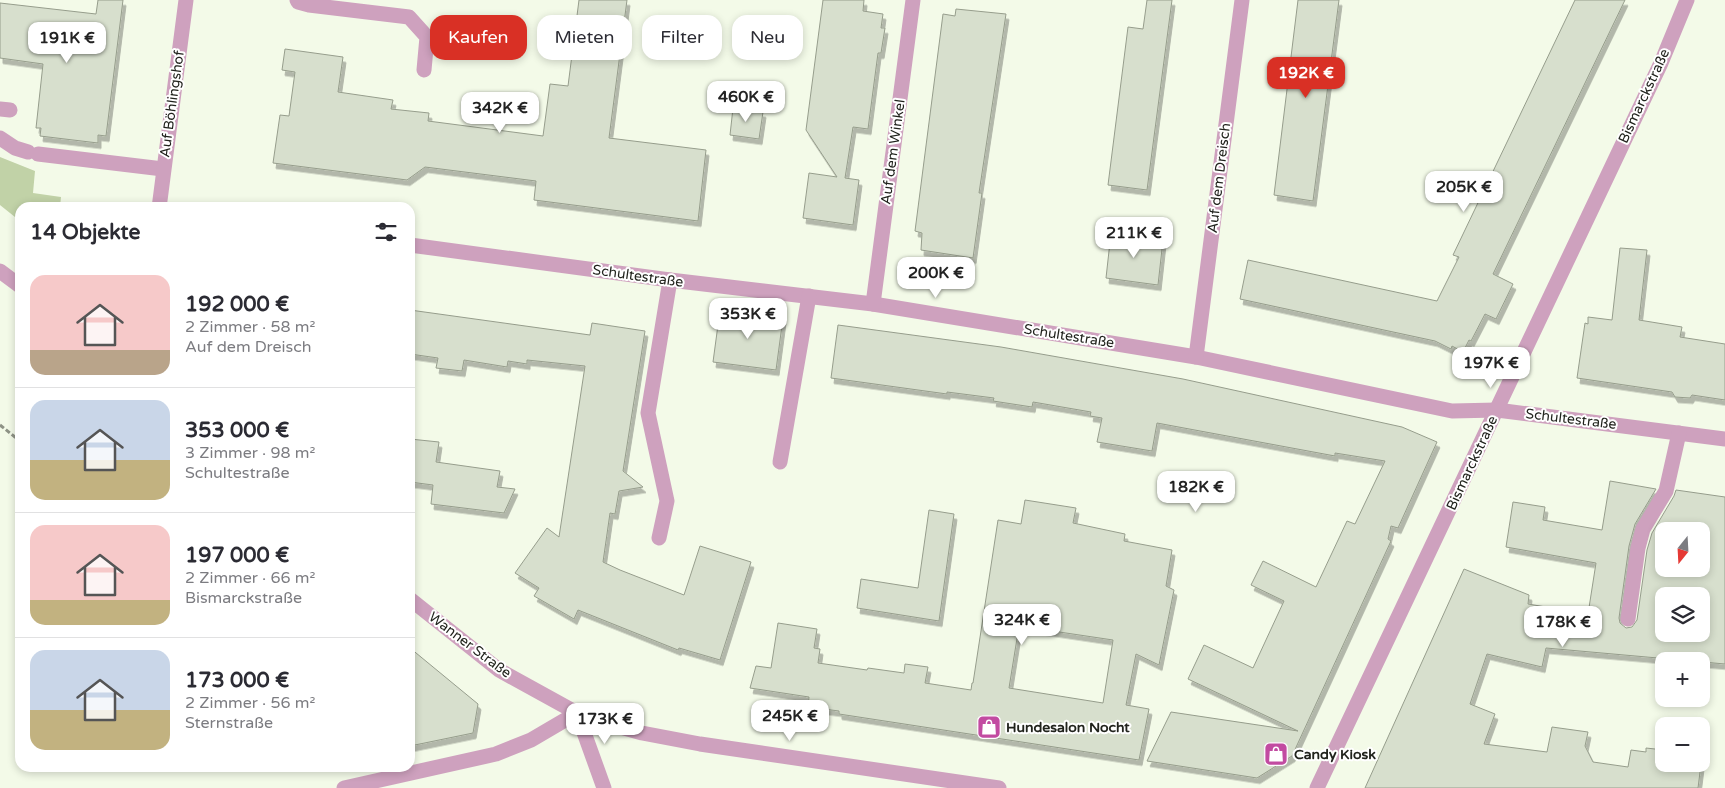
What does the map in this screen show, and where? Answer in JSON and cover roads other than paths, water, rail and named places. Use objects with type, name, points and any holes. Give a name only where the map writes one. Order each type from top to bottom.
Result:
[{"type":"street","name":"Auf Böhlingshof","points":[[159,202],[186,0]]},
{"type":"street","points":[[297,0],[309,5],[408,17],[427,37],[424,70]]},
{"type":"street","name":"Auf dem Winkel","points":[[873,304],[914,0]]},
{"type":"street","name":"Auf dem Dreisch","points":[[1196,357],[1242,0]]},
{"type":"street","name":"Bismarckstraße","points":[[1317,788],[1661,63],[1687,0]]},
{"type":"street","points":[[0,138],[15,148],[33,153],[163,169]]},
{"type":"street","name":"Schultestraße","points":[[415,246],[670,280],[873,304],[1196,357],[1452,410],[1497,410],[1725,439]]},
{"type":"street","points":[[0,271],[15,282]]},
{"type":"street","points":[[659,538],[667,501],[648,413],[670,280]]},
{"type":"street","points":[[780,462],[809,296]]},
{"type":"street","points":[[1628,619],[1638,548],[1643,528],[1666,491],[1679,433]]},
{"type":"street","name":"Wanner Straße","points":[[415,603],[499,670],[577,712],[610,724],[642,733],[700,744],[999,788]]},
{"type":"street","points":[[344,788],[496,754],[531,740],[577,712],[604,788]]},
{"type":"place","name":"Hundesalon Nocht","points":[[989,727]]},
{"type":"place","name":"Candy Kiosk","points":[[1276,754]]}]
